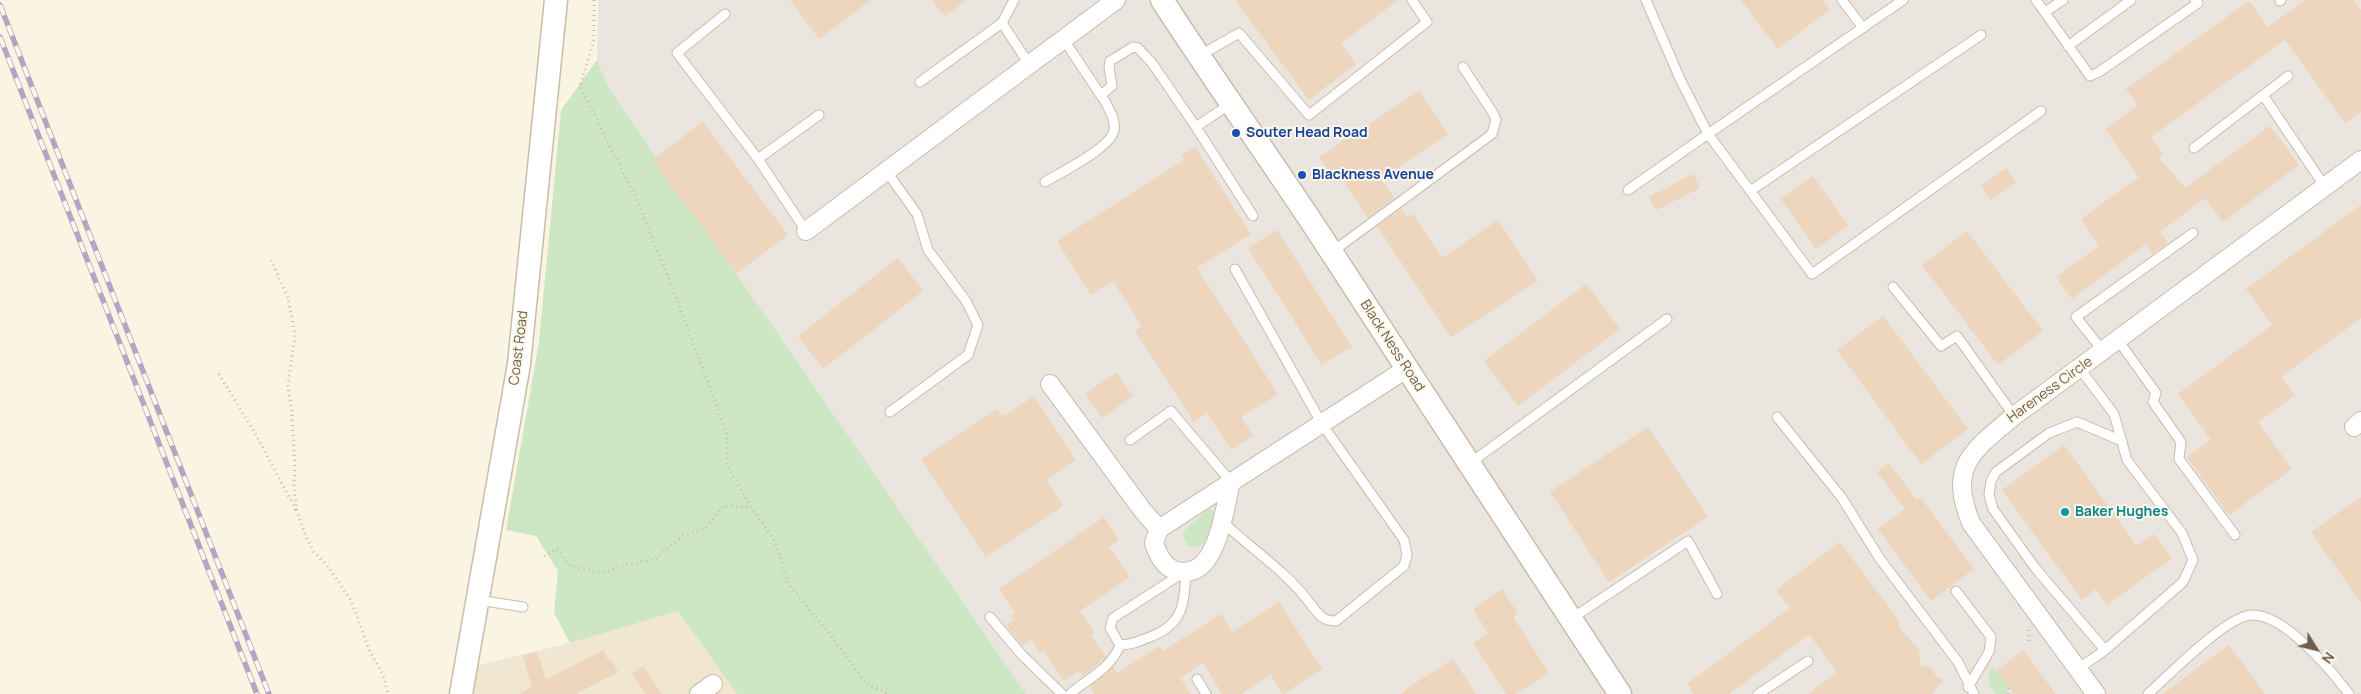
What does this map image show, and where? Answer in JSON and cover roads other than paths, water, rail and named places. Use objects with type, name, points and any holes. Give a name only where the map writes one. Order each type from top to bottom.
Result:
[{"type":"street","name":"Coast Road","points":[[461,694],[519,364],[556,0]]},
{"type":"street","points":[[806,231],[888,172],[1116,0]]},
{"type":"street","name":"Black Ness Road","points":[[1162,0],[1230,104],[1332,252],[1406,369],[1571,619],[1615,692]]},
{"type":"street","name":"Hareness Circle","points":[[2096,694],[1971,523],[1960,487],[1964,471],[1971,456],[1983,442],[2014,416],[2361,160]]},
{"type":"street","points":[[1231,482],[1223,522],[1215,545],[1204,563],[1192,571],[1175,571],[1161,560],[1154,543],[1159,529],[1231,482],[1322,424],[1406,369]]},
{"type":"street","points":[[1050,384],[1143,511],[1159,529]]},
{"type":"lane","points":[[920,82],[1002,23],[1014,0]]},
{"type":"lane","points":[[1199,57],[1239,33],[1309,115],[1428,22],[1412,0]]},
{"type":"lane","points":[[1646,0],[1680,79],[1708,134],[1812,274],[2041,111]]},
{"type":"lane","points":[[1842,0],[1864,28]]},
{"type":"lane","points":[[1628,190],[1903,0]]},
{"type":"lane","points":[[2036,0],[2090,76],[2099,72],[2198,3],[2195,0]]},
{"type":"lane","points":[[2045,12],[2063,0]]},
{"type":"lane","points":[[2068,46],[2131,0]]},
{"type":"lane","points":[[726,14],[676,54],[758,159],[806,231]]},
{"type":"lane","points":[[1002,23],[1029,64]]},
{"type":"lane","points":[[1750,191],[1981,36]]},
{"type":"lane","points":[[1045,182],[1094,151],[1113,134],[1114,123],[1101,95],[1064,40]]},
{"type":"lane","points":[[1101,95],[1112,86],[1110,61],[1133,47],[1138,48],[1152,63],[1196,126],[1253,216]]},
{"type":"lane","points":[[1332,252],[1492,134],[1496,120],[1493,113],[1463,67]]},
{"type":"lane","points":[[2194,148],[2288,76]]},
{"type":"lane","points":[[2263,95],[2325,186]]},
{"type":"lane","points":[[1196,126],[1230,104]]},
{"type":"lane","points":[[758,159],[818,115]]},
{"type":"lane","points":[[888,172],[917,214],[928,250],[966,301],[978,325],[968,355],[890,412]]},
{"type":"lane","points":[[2103,351],[2076,317],[2193,232]]},
{"type":"lane","points":[[1223,522],[1253,550],[1296,584],[1322,619],[1329,621],[1336,621],[1404,566],[1407,555],[1404,540],[1322,424],[1235,269]]},
{"type":"lane","points":[[1893,287],[1941,346],[1957,336],[2014,416]]},
{"type":"lane","points":[[1469,464],[1667,319]]},
{"type":"lane","points":[[2118,340],[2156,393],[2153,402],[2181,442],[2179,459],[2235,535]]},
{"type":"lane","points":[[2078,669],[2105,650],[2182,582],[2193,560],[2182,533],[2127,460],[2114,414],[2080,369]]},
{"type":"lane","points":[[1130,440],[1171,411],[1231,482]]},
{"type":"lane","points":[[1777,417],[1842,498],[1880,559],[1958,662],[1971,691]]},
{"type":"lane","points":[[2105,650],[2036,569],[1993,509],[1989,495],[1991,481],[1996,472],[2049,433],[2077,422],[2122,441]]},
{"type":"lane","points":[[1571,619],[1688,541],[1717,594]]},
{"type":"lane","points":[[1120,645],[1128,645],[1157,634],[1177,620],[1182,607],[1186,571]]},
{"type":"lane","points":[[1120,645],[1110,628],[1112,618],[1186,571]]},
{"type":"lane","points":[[1956,591],[1991,636],[1989,652],[1971,691]]},
{"type":"lane","points":[[478,600],[523,607]]},
{"type":"lane","points":[[2148,694],[2192,654],[2226,627],[2246,616],[2266,616],[2292,633],[2333,673],[2349,694]]},
{"type":"lane","points":[[990,617],[1021,654],[1062,694]]},
{"type":"lane","points":[[1070,694],[1104,669],[1115,657],[1120,645]]},
{"type":"lane","points":[[1758,694],[1808,661]]},
{"type":"lane","points":[[1197,679],[1206,694]]},
{"type":"railway","points":[[0,5],[269,694]]},
{"type":"railway","points":[[0,37],[257,694]]},
{"type":"place","name":"Souter Head Road","points":[[1236,133]]},
{"type":"place","name":"Blackness Avenue","points":[[1302,175]]},
{"type":"place","name":"Baker Hughes","points":[[2065,512]]}]
